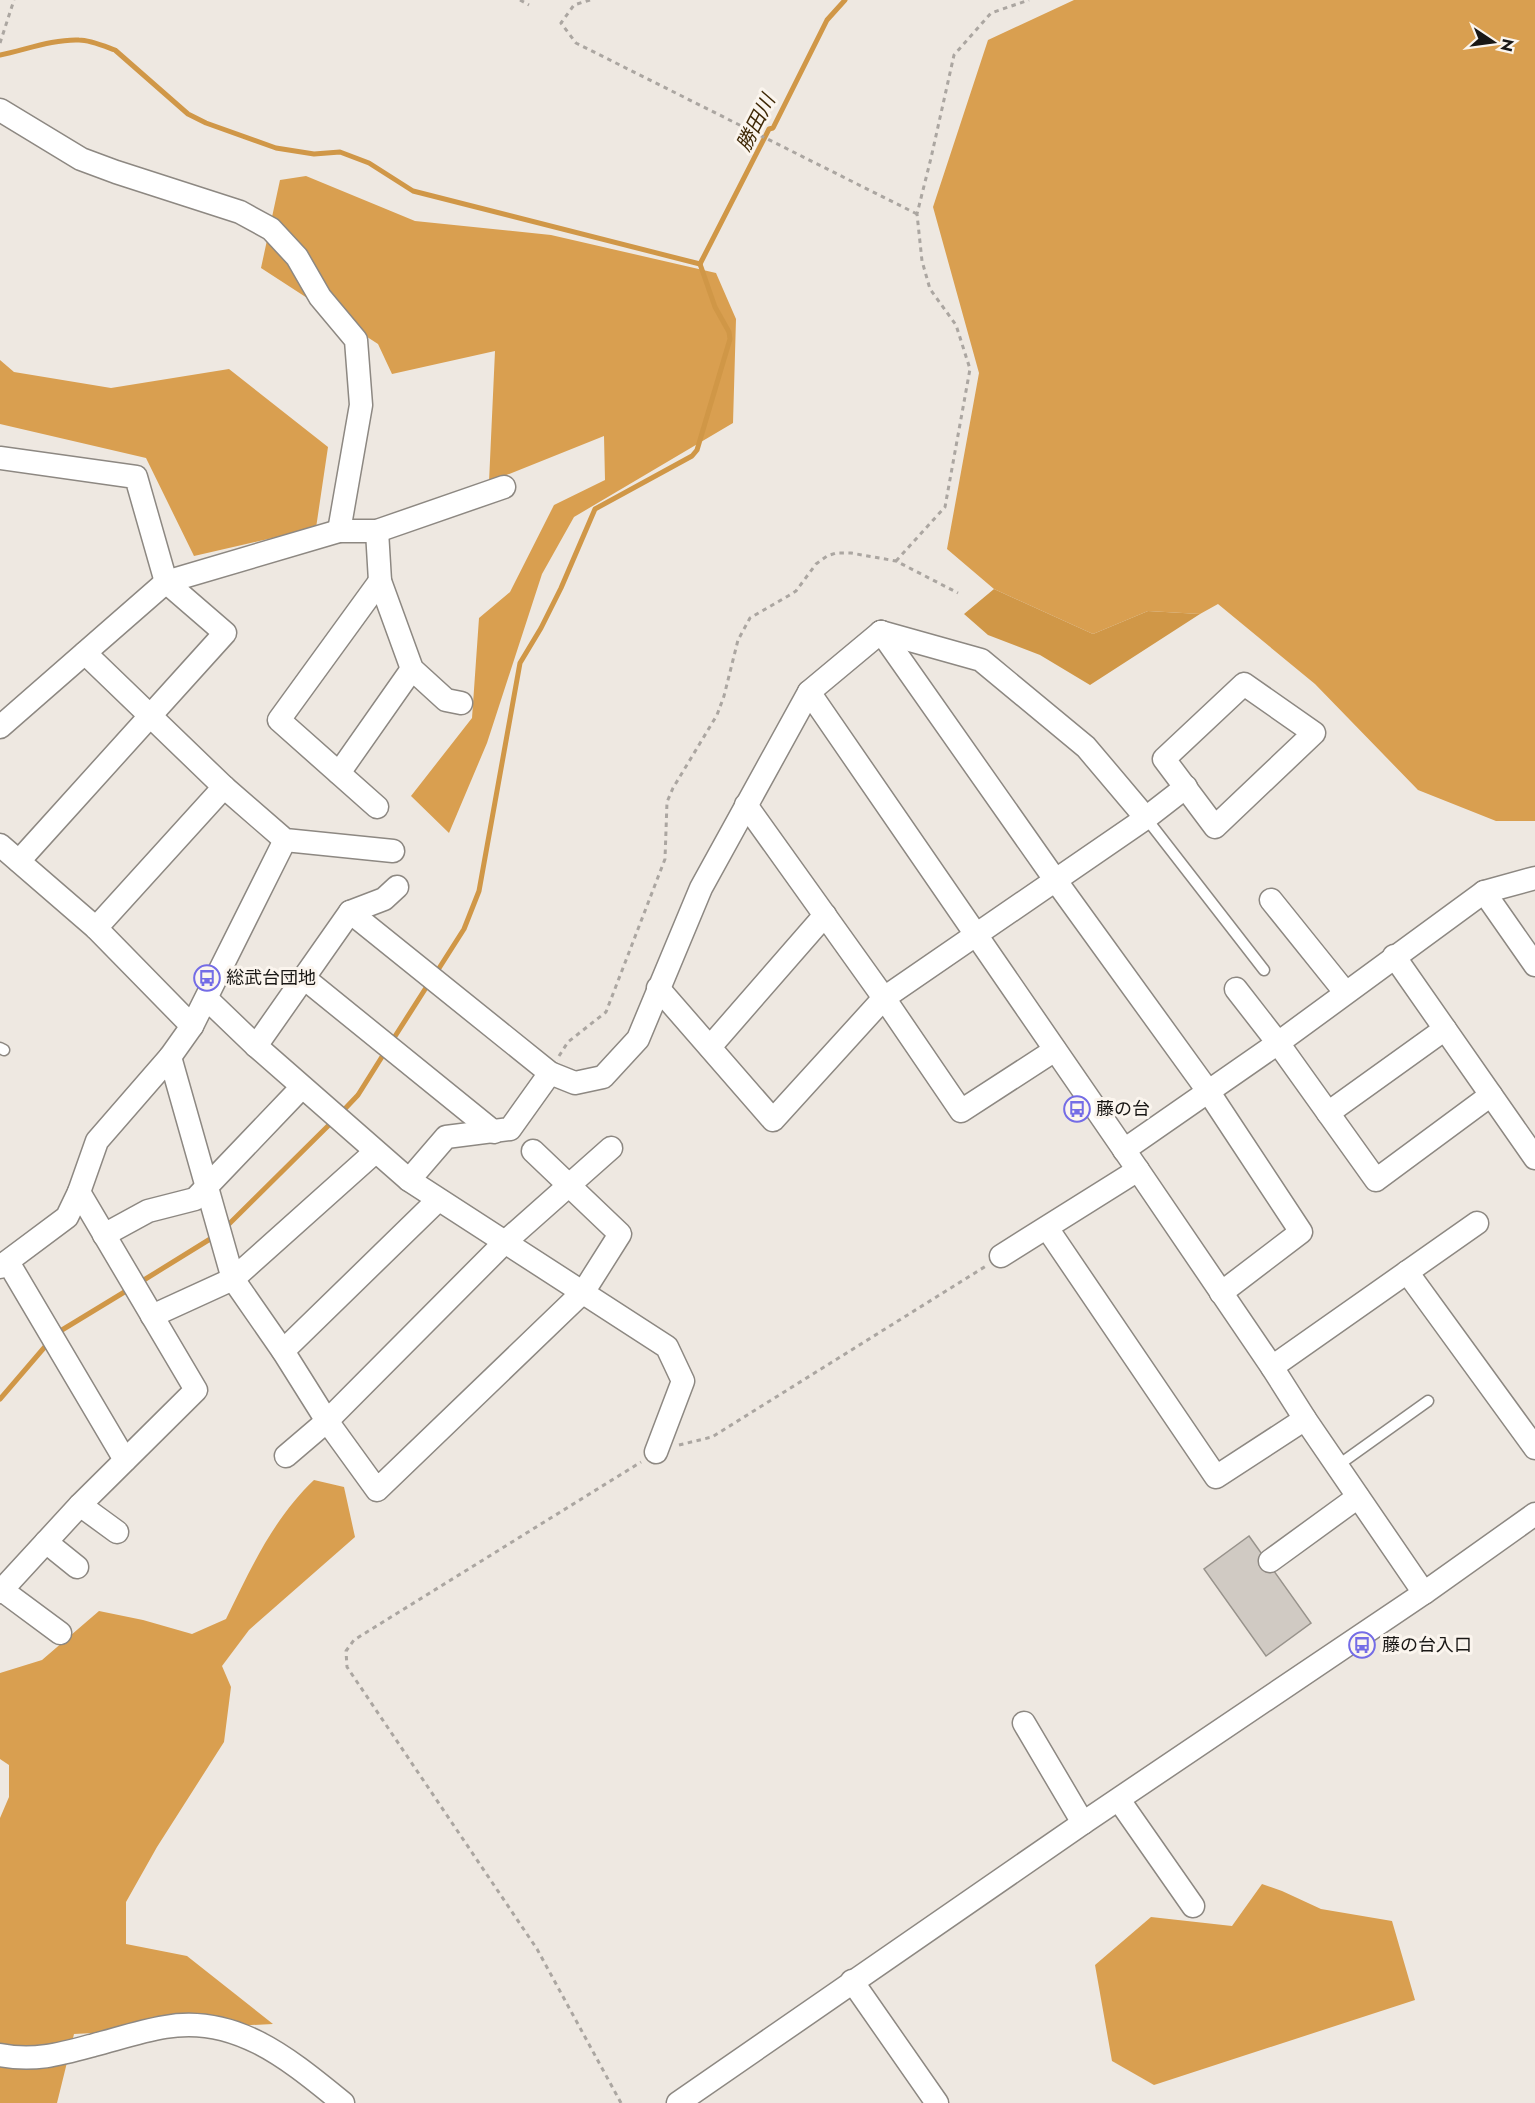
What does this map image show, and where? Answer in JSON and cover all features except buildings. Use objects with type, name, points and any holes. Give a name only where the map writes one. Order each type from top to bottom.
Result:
[{"type":"street","points":[[0,110],[81,159],[240,212],[271,230],[297,257],[320,297],[356,340],[361,405],[339,531]]},
{"type":"street","points":[[0,458],[136,477],[166,582],[225,633],[20,861]]},
{"type":"street","points":[[0,727],[166,582],[339,531],[377,531],[504,487]]},
{"type":"street","points":[[377,531],[380,581],[412,669],[446,700],[461,703]]},
{"type":"street","points":[[378,807],[279,720],[380,581]]},
{"type":"street","points":[[350,912],[550,1072],[575,1083],[603,1077],[638,1039],[701,888],[808,692],[881,632]]},
{"type":"street","points":[[881,632],[981,660],[1086,747],[1146,818]]},
{"type":"street","points":[[881,632],[1208,1091],[1301,1232],[1221,1293]]},
{"type":"street","points":[[85,653],[224,787],[285,840],[393,851]]},
{"type":"street","points":[[339,773],[412,669]]},
{"type":"street","points":[[1244,684],[1314,733],[1215,826],[1186,787],[1164,759],[1244,684]]},
{"type":"street","points":[[808,692],[1138,1170],[1424,1593]]},
{"type":"street","points":[[96,928],[224,787]]},
{"type":"street","points":[[658,988],[773,1120],[884,998],[1146,818],[1186,787]]},
{"type":"street","points":[[746,805],[884,998],[961,1111],[1055,1050]]},
{"type":"street","points":[[125,1460],[4,1264],[67,1216],[79,1192],[97,1142],[170,1057],[192,1026],[285,840]]},
{"type":"street","points":[[0,845],[96,928],[192,1026]]},
{"type":"street","points":[[1124,1150],[1278,1043],[1484,892],[1535,878]]},
{"type":"street","points":[[256,1046],[350,912],[384,899],[397,887]]},
{"type":"street","points":[[1484,892],[1535,965]]},
{"type":"street","points":[[1271,900],[1345,992]]},
{"type":"street","points":[[710,1047],[825,915]]},
{"type":"street","points":[[1394,956],[1491,1095],[1528,1134],[1535,1158]]},
{"type":"street","points":[[304,978],[494,1132]]},
{"type":"street","points":[[1236,989],[1278,1043],[1376,1180],[1491,1095]]},
{"type":"street","points":[[207,999],[256,1046],[409,1180],[584,1291],[667,1347],[683,1382],[656,1452]]},
{"type":"street","points":[[1328,1113],[1445,1029]]},
{"type":"street","points":[[170,1057],[233,1279],[283,1351],[327,1421],[377,1490],[584,1291],[620,1234],[533,1151]]},
{"type":"street","points":[[409,1180],[446,1137],[510,1129],[550,1072]]},
{"type":"street","points":[[104,1235],[148,1210],[195,1199],[302,1087]]},
{"type":"street","points":[[286,1456],[327,1421],[505,1242],[611,1148]]},
{"type":"street","points":[[152,1316],[233,1279],[375,1152]]},
{"type":"street","points":[[1001,1256],[1138,1170]]},
{"type":"street","points":[[60,1633],[1,1591],[80,1505],[196,1390],[79,1192]]},
{"type":"street","points":[[283,1351],[438,1200]]},
{"type":"street","points":[[1272,1367],[1477,1223]]},
{"type":"street","points":[[1047,1228],[1216,1477],[1305,1419]]},
{"type":"street","points":[[1407,1272],[1535,1448]]},
{"type":"street","points":[[1270,1561],[1358,1497]]},
{"type":"street","points":[[80,1505],[117,1532]]},
{"type":"street","points":[[678,2103],[1083,1823],[1424,1593],[1535,1514]]},
{"type":"street","points":[[46,1542],[77,1567]]},
{"type":"street","points":[[1024,1723],[1083,1823]]},
{"type":"street","points":[[1119,1800],[1193,1906]]},
{"type":"street","points":[[852,1981],[937,2103]]},
{"type":"street","points":[[0,2055],[11,2058],[48,2058],[166,2026],[192,2025],[219,2028],[243,2035],[274,2050],[343,2103]]},
{"type":"lane","points":[[1146,818],[1264,970]]},
{"type":"lane","points":[[1337,1466],[1428,1401]]},
{"type":"path","points":[[0,43],[14,0]]},
{"type":"path","points":[[520,0],[529,4]]},
{"type":"path","points":[[590,0],[574,5],[561,23],[576,43],[916,214]]},
{"type":"path","points":[[896,561],[945,507],[970,369],[956,325],[930,289],[922,261],[916,214],[932,158],[954,55],[992,13],[1029,0]]},
{"type":"path","points":[[550,1072],[568,1042],[606,1012],[665,859],[667,801],[717,715],[738,640],[750,618],[796,591],[816,564],[827,556],[851,553],[896,561],[958,593]]},
{"type":"path","points":[[621,2103],[537,1949],[346,1667],[346,1651],[354,1640],[656,1452],[712,1437],[1001,1256]]},
{"type":"shaded area","points":[[1074,0],[1535,0],[1535,821],[1496,821],[1418,790],[1315,684],[1218,604],[1200,614],[1148,611],[1093,634],[994,589],[947,549],[979,373],[933,207],[988,40]]},
{"type":"shaded area","points":[[306,176],[415,221],[551,235],[716,273],[736,319],[733,423],[574,517],[542,574],[487,743],[449,833],[411,796],[472,718],[479,618],[510,592],[554,505],[605,480],[604,436],[489,482],[495,351],[392,374],[378,344],[261,268],[280,180]]},
{"type":"shaded area","points":[[0,360],[14,372],[111,388],[229,369],[328,447],[316,528],[194,556],[146,458],[0,424]]},
{"type":"shaded area","points":[[994,589],[1093,634],[1148,611],[1200,614],[1090,685],[1040,655],[988,635],[964,614]]},
{"type":"shaded area","points":[[314,1480],[344,1487],[355,1537],[249,1630],[222,1666],[231,1687],[224,1742],[157,1847],[126,1902],[126,1944],[187,1956],[273,2024],[74,2034],[57,2103],[0,2103],[0,1818],[9,1797],[9,1765],[0,1759],[0,1673],[42,1660],[99,1611],[143,1620],[192,1634],[226,1619],[264,1545],[286,1511]]},
{"type":"shaded area","points":[[1262,1884],[1321,1909],[1392,1921],[1415,2000],[1154,2085],[1112,2061],[1095,1965],[1151,1917],[1232,1926]]},
{"type":"waterway","name":"勝田川","points":[[700,264],[769,129],[773,128],[827,20],[845,0]]},
{"type":"waterway","points":[[0,55],[59,41],[88,41],[115,50],[188,114],[206,123],[276,148],[314,154],[340,152],[369,163],[413,191],[700,264]]},
{"type":"waterway","points":[[436,973],[464,929],[479,891],[520,663],[561,588],[595,509],[692,456],[697,450],[730,339],[729,332],[715,307],[700,264]]},
{"type":"waterway","points":[[392,1041],[429,983]]},
{"type":"waterway","points":[[340,1114],[358,1095],[385,1052]]},
{"type":"waterway","points":[[225,1228],[333,1121]]},
{"type":"waterway","points":[[139,1283],[215,1236]]},
{"type":"waterway","points":[[57,1333],[131,1288]]},
{"type":"waterway","points":[[0,1399],[49,1342]]},
{"type":"place","name":"総武台団地","points":[[207,978]]},
{"type":"place","name":"藤の台","points":[[1077,1109]]},
{"type":"place","name":"藤の台入口","points":[[1362,1645]]}]
